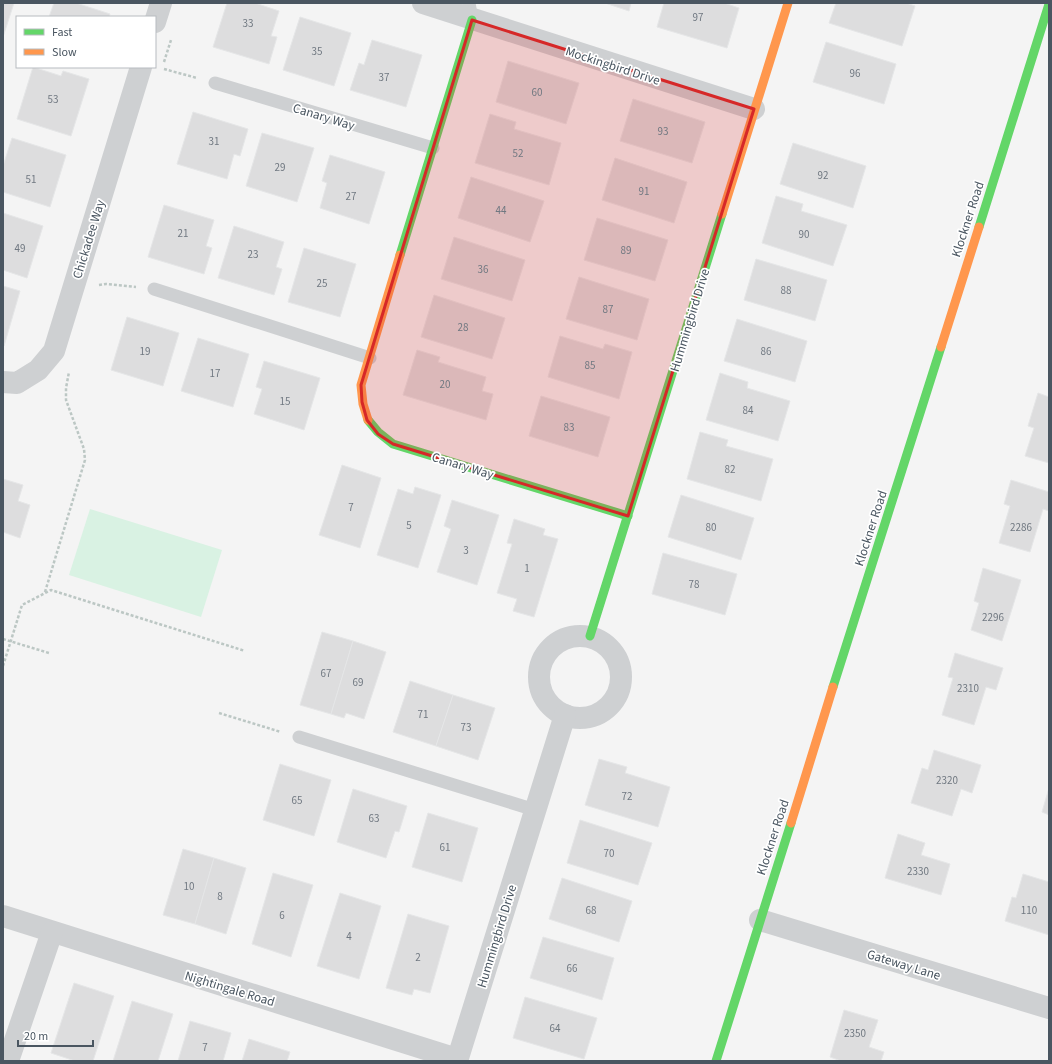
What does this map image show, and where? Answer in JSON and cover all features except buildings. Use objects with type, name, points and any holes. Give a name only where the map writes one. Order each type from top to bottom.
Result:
[{"type":"street","points":[[156,19],[161,3]]},
{"type":"street","name":"Mockingbird Drive","points":[[423,3],[470,11],[754,110]]},
{"type":"street","name":"Hummingbird Drive","points":[[590,636],[788,3]]},
{"type":"street","name":"Klockner Road","points":[[716,1061],[1049,4]]},
{"type":"street","name":"Canary Way","points":[[470,11],[433,148],[361,385],[362,402],[367,420],[378,434],[393,444],[628,516]]},
{"type":"street","name":"Chickadee Way","points":[[3,382],[17,382],[38,370],[54,351],[141,68]]},
{"type":"street","points":[[576,635],[590,636],[602,642],[612,650],[619,662],[621,676],[620,689],[613,701],[604,711],[598,714],[578,718],[565,715],[553,708],[544,697],[540,684],[540,671],[544,658],[552,646],[563,639],[576,635]]},
{"type":"street","name":"Hummingbird Drive","points":[[457,1060],[565,715]]},
{"type":"street","name":"Nightingale Road","points":[[3,916],[457,1060]]},
{"type":"street","name":"Gateway Lane","points":[[760,920],[1049,1008]]},
{"type":"street","points":[[8,1061],[52,932]]},
{"type":"lane","name":"Canary Way","points":[[215,83],[433,148]]},
{"type":"lane","points":[[154,289],[370,358]]},
{"type":"lane","points":[[299,737],[536,810]]},
{"type":"path","points":[[171,40],[162,69],[215,83]]},
{"type":"path","points":[[94,285],[124,285],[154,289]]},
{"type":"path","points":[[45,592],[85,460],[84,449],[66,400],[69,369]]},
{"type":"path","points":[[3,666],[22,605],[51,590],[245,651]]},
{"type":"path","points":[[3,639],[49,653]]},
{"type":"path","points":[[219,713],[299,737]]},
{"type":"highlighted area","points":[[472,20],[754,109],[628,516],[393,444],[378,434],[367,420],[362,402],[361,385]]},
{"type":"green space","points":[[90,509],[222,550],[201,617],[69,575]]},
{"type":"traffic: fast","points":[[979,227],[1049,4]]},
{"type":"traffic: fast","points":[[400,255],[472,20]]},
{"type":"traffic: fast","points":[[590,636],[722,214]]},
{"type":"traffic: fast","points":[[833,687],[941,347]]},
{"type":"traffic: fast","points":[[368,420],[378,432],[393,444],[628,516]]},
{"type":"traffic: fast","points":[[716,1061],[791,823]]},
{"type":"traffic: slow","points":[[722,214],[788,3]]},
{"type":"traffic: slow","points":[[941,347],[979,227]]},
{"type":"traffic: slow","points":[[368,420],[363,404],[361,385],[400,255]]},
{"type":"traffic: slow","points":[[791,823],[833,687]]}]
